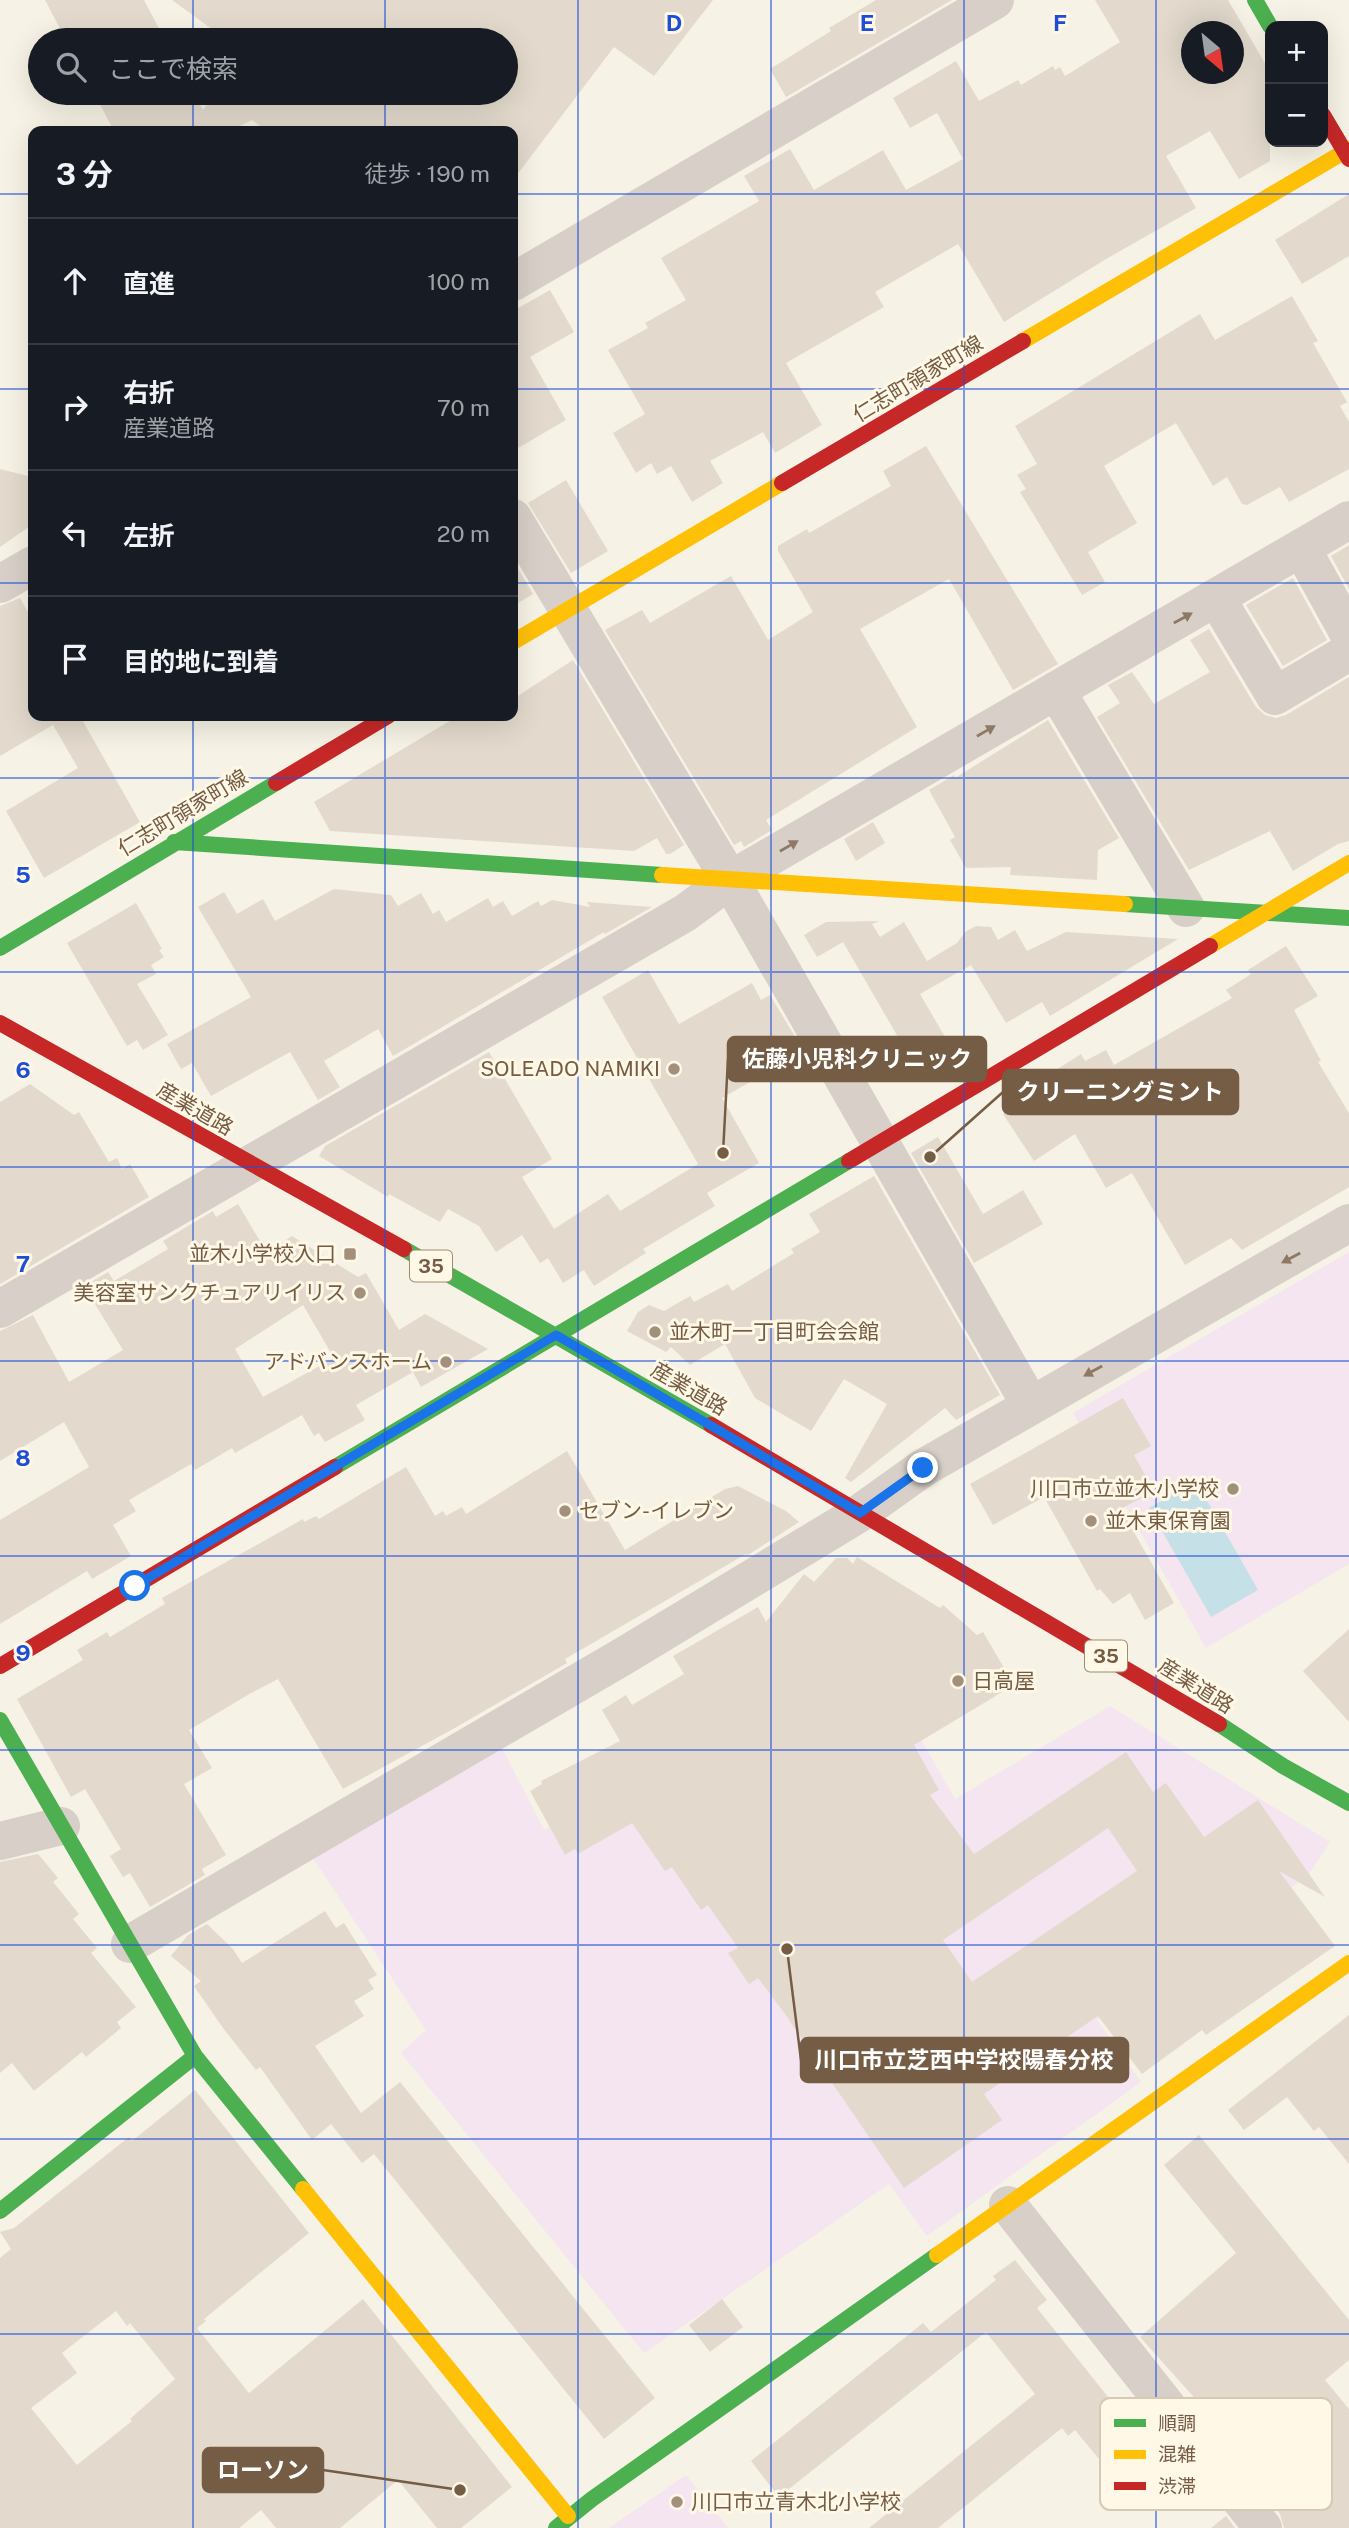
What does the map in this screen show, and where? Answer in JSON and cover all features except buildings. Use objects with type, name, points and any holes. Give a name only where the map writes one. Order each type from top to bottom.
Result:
[{"type":"street","points":[[518,279],[995,0]]},
{"type":"street","points":[[1255,0],[1267,21]]},
{"type":"street","points":[[1328,123],[1348,153]]},
{"type":"street","name":"仁志町領家町線","points":[[518,639],[1348,153]]},
{"type":"street","points":[[0,1309],[248,1163],[685,913],[730,880],[1056,690],[1217,600],[1349,520]]},
{"type":"street","points":[[518,527],[730,880],[1031,1406]]},
{"type":"street","points":[[1301,549],[1349,634]]},
{"type":"street","points":[[0,584],[28,568]]},
{"type":"street","points":[[1217,600],[1275,696],[1349,652]]},
{"type":"street","points":[[1056,690],[1186,908]]},
{"type":"street","name":"仁志町領家町線","points":[[0,948],[380,721]]},
{"type":"street","points":[[174,842],[1349,918]]},
{"type":"street","points":[[0,1666],[1262,912],[1349,863]]},
{"type":"street","name":"産業道路","points":[[0,1023],[556,1335],[1181,1699],[1283,1766],[1349,1803]]},
{"type":"street","points":[[130,1944],[622,1657],[860,1513],[923,1468],[1349,1223]]},
{"type":"street","points":[[0,1720],[195,2056],[562,2522],[1349,1964]]},
{"type":"street","points":[[0,1841],[61,1826]]},
{"type":"street","points":[[0,2211],[195,2056]]},
{"type":"street","points":[[1008,2205],[1160,2398]]},
{"type":"street","points":[[1249,2510],[1263,2528]]},
{"type":"shaded area","name":"川口市立並木小学校","points":[[1349,1252],[1349,1564],[1206,1648],[1073,1413]]},
{"type":"shaded area","points":[[888,1682],[955,1799],[1110,1706],[1330,1842],[1307,1877],[1097,2020],[1141,2082],[927,2236],[889,2184],[644,2353],[401,2053],[426,2030],[313,1858],[499,1742],[544,1830],[638,1774]]},
{"type":"shaded area","name":"川口市立青木北小学校","points":[[686,2475],[728,2528],[609,2528]]},
{"type":"water","points":[[1196,1481],[1258,1590],[1211,1617],[1149,1508]]},
{"type":"traffic: fast","points":[[1255,0],[1267,21]]},
{"type":"traffic: fast","points":[[0,948],[276,783]]},
{"type":"traffic: fast","points":[[174,842],[662,875]]},
{"type":"traffic: fast","points":[[1125,904],[1349,918]]},
{"type":"traffic: fast","points":[[335,1467],[849,1161]]},
{"type":"traffic: fast","points":[[404,1249],[711,1425]]},
{"type":"traffic: fast","points":[[0,1720],[195,2056],[303,2189]]},
{"type":"traffic: fast","points":[[1219,1724],[1283,1766],[1349,1803]]},
{"type":"traffic: fast","points":[[0,2211],[195,2056]]},
{"type":"traffic: fast","points":[[556,2528],[592,2499],[937,2255]]},
{"type":"traffic: slow","points":[[1023,341],[1349,149]]},
{"type":"traffic: slow","points":[[518,639],[782,483]]},
{"type":"traffic: slow","points":[[1210,946],[1349,863]]},
{"type":"traffic: slow","points":[[662,875],[1125,904]]},
{"type":"traffic: slow","points":[[937,2255],[1349,1963]]},
{"type":"traffic: slow","points":[[303,2189],[568,2516]]},
{"type":"traffic: jam","points":[[1328,123],[1349,159]]},
{"type":"traffic: jam","points":[[782,483],[1023,341]]},
{"type":"traffic: jam","points":[[276,783],[380,721]]},
{"type":"traffic: jam","points":[[849,1161],[1210,946]]},
{"type":"traffic: jam","points":[[0,1023],[404,1249]]},
{"type":"traffic: jam","points":[[711,1425],[1219,1724]]},
{"type":"traffic: jam","points":[[0,1666],[335,1467]]},
{"type":"place","name":"SOLEADO NAMIKI","points":[[674,1069]]},
{"type":"place","name":"佐藤小児科クリニック","points":[[723,1153]]},
{"type":"place","name":"クリーニングミント","points":[[930,1157]]},
{"type":"place","name":"並木小学校入口","points":[[350,1254]]},
{"type":"place","name":"美容室サンクチュアリイリス","points":[[360,1293]]},
{"type":"place","name":"並木町一丁目町会会館","points":[[655,1332]]},
{"type":"place","name":"アドバンスホーム","points":[[446,1362]]},
{"type":"place","name":"川口市立並木小学校","points":[[1233,1489]]},
{"type":"place","name":"セブン-イレブン","points":[[565,1511]]},
{"type":"place","name":"並木東保育園","points":[[1091,1521]]},
{"type":"place","name":"日高屋","points":[[958,1681]]},
{"type":"place","name":"川口市立芝西中学校陽春分校","points":[[787,1949]]},
{"type":"place","name":"ローソン","points":[[460,2490]]},
{"type":"place","name":"川口市立青木北小学校","points":[[677,2502]]},
{"type":"route","points":[[135,1586],[556,1335],[860,1513],[923,1468]]}]
